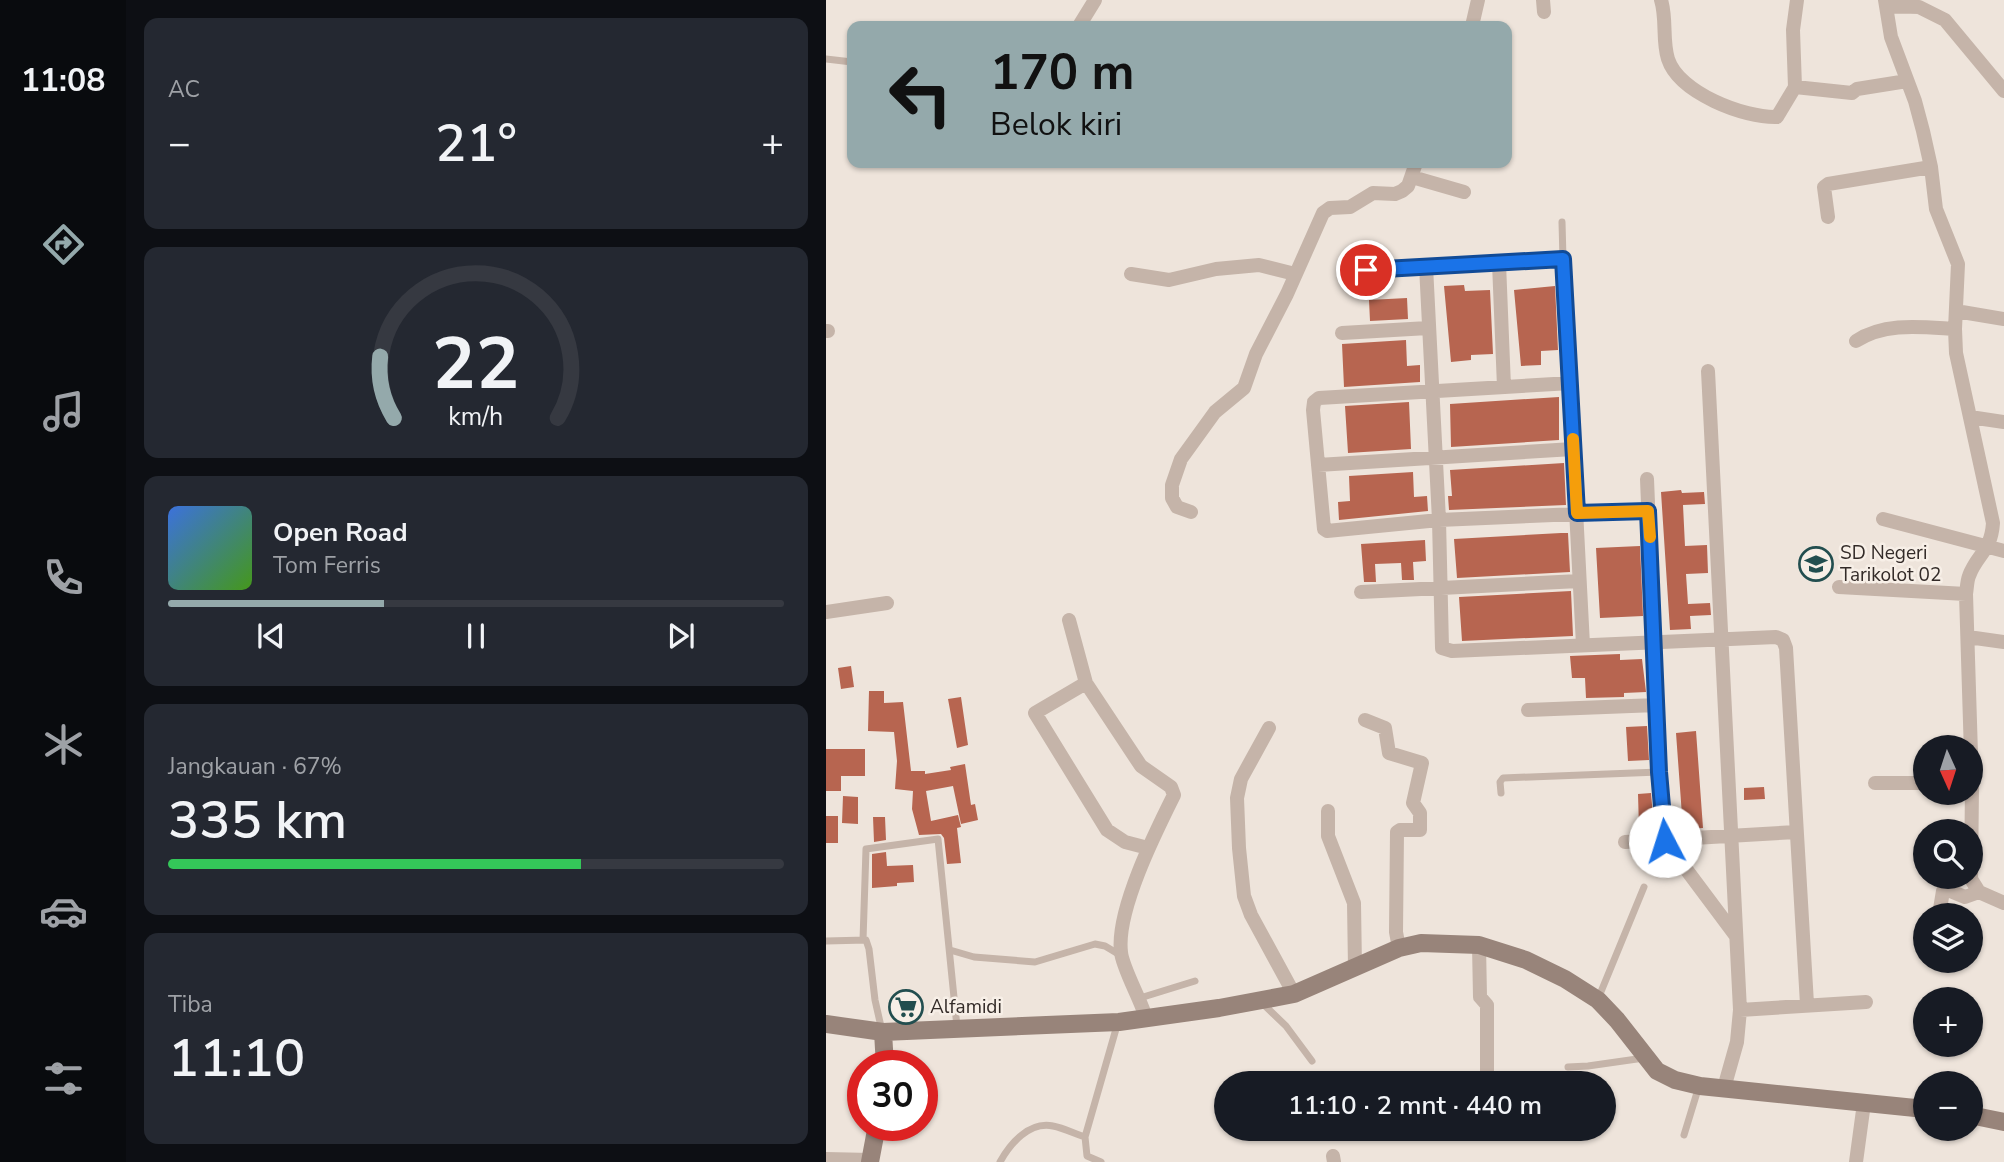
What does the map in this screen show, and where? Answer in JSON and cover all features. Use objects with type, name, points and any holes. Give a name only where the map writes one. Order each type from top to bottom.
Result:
[{"type":"street","points":[[1082,21],[1095,0]]},
{"type":"street","points":[[1473,21],[1478,0]]},
{"type":"street","points":[[1661,0],[1668,59],[1674,70],[1711,102],[1758,117],[1777,117],[1795,87],[1793,30],[1797,0]]},
{"type":"street","points":[[1970,735],[1966,593],[1969,575],[1989,548],[1993,537],[1993,523],[1956,353],[1958,264],[1936,209],[1931,167],[1915,101],[1891,37],[1885,3],[1919,7],[1945,20],[2004,91]]},
{"type":"street","points":[[1795,87],[1852,93],[1857,89],[1907,81]]},
{"type":"street","points":[[1828,217],[1824,187],[1828,184],[1931,167]]},
{"type":"street","points":[[1191,512],[1177,507],[1172,498],[1172,485],[1181,459],[1214,412],[1244,388],[1256,354],[1327,209],[1350,207],[1373,193],[1395,194],[1408,186],[1414,170],[1464,192]]},
{"type":"street","points":[[1352,285],[1357,274],[1366,270],[1563,259],[1583,645]]},
{"type":"street","points":[[1499,263],[1504,387]]},
{"type":"street","points":[[1131,274],[1169,280],[1216,269],[1259,265],[1295,274]]},
{"type":"street","points":[[1426,266],[1439,520],[1441,643],[1446,651],[1776,637],[1783,640],[1787,661],[1807,1004]]},
{"type":"street","points":[[1955,311],[2004,319]]},
{"type":"street","points":[[1856,341],[1881,330],[1912,326],[1955,329]]},
{"type":"street","points":[[1342,333],[1428,327]]},
{"type":"street","points":[[1708,371],[1740,1010],[1737,1042],[1724,1088]]},
{"type":"street","points":[[1571,383],[1319,398],[1314,402],[1313,410],[1323,527],[1327,531],[1439,520],[1648,511]]},
{"type":"street","points":[[1970,417],[2004,422]]},
{"type":"street","points":[[1318,465],[1573,449]]},
{"type":"street","points":[[1647,479],[1659,772],[1665,841],[1736,936]]},
{"type":"street","points":[[1883,519],[2004,551]]},
{"type":"street","points":[[1361,593],[1579,581]]},
{"type":"street","points":[[1839,587],[1966,593]]},
{"type":"street","points":[[826,612],[887,603]]},
{"type":"street","points":[[1069,620],[1086,682],[1142,766],[1171,787],[1174,795],[1148,848],[1120,930],[1121,955],[1146,1018]]},
{"type":"street","points":[[1968,637],[2004,642]]},
{"type":"street","points":[[1086,682],[1035,713],[1107,830],[1125,842],[1148,848]]},
{"type":"street","points":[[1528,710],[1657,705]]},
{"type":"street","points":[[1365,720],[1385,728],[1389,753],[1422,763],[1413,803],[1420,813],[1420,830],[1397,832],[1396,932],[1399,948]]},
{"type":"street","points":[[1269,728],[1241,779],[1237,797],[1239,848],[1244,896],[1251,915],[1294,994]]},
{"type":"street","points":[[1875,783],[1913,783]]},
{"type":"street","points":[[1971,805],[1971,879],[1979,892],[2004,903]]},
{"type":"street","points":[[1328,811],[1328,835],[1354,903],[1356,968]]},
{"type":"street","points":[[1625,842],[1796,832]]},
{"type":"street","points":[[1941,903],[1943,891],[1948,890],[1965,897],[1979,892]]},
{"type":"street","points":[[826,1024],[883,1031],[1002,1028],[1146,1018],[1294,994],[1399,948],[1421,943],[1479,945],[1526,960],[1565,979],[1598,1000],[1657,1071],[1675,1080],[1699,1086],[1913,1108]]},
{"type":"street","points":[[1479,945],[1480,997],[1487,1005],[1487,1071]]},
{"type":"street","points":[[1740,1010],[1866,1002]]},
{"type":"street","points":[[883,1031],[884,1050]]},
{"type":"street","points":[[1856,1162],[1864,1103]]},
{"type":"street","points":[[1983,1118],[2004,1122]]},
{"type":"street","points":[[826,1160],[870,1161],[874,1141]]},
{"type":"lane","points":[[826,59],[847,61]]},
{"type":"lane","points":[[1562,222],[1563,259]]},
{"type":"lane","points":[[1501,793],[1500,782],[1503,778],[1659,772]]},
{"type":"lane","points":[[863,940],[866,849],[938,839],[957,1028]]},
{"type":"lane","points":[[1598,1000],[1644,887]]},
{"type":"lane","points":[[826,942],[866,940],[873,990],[883,1031]]},
{"type":"lane","points":[[950,950],[974,957],[1035,962],[1095,944],[1121,955]]},
{"type":"lane","points":[[1140,998],[1195,981]]},
{"type":"lane","points":[[1261,1001],[1286,1026],[1312,1061]]},
{"type":"lane","points":[[1101,1162],[1087,1156],[1086,1137],[1119,1021]]},
{"type":"lane","points":[[1568,1067],[1645,1058]]},
{"type":"lane","points":[[1684,1135],[1699,1086]]},
{"type":"lane","points":[[1000,1162],[1018,1137],[1035,1128],[1053,1126],[1086,1137]]},
{"type":"building","points":[[1464,285],[1465,291],[1490,290],[1493,354],[1471,355],[1471,360],[1451,362],[1444,286]]},
{"type":"building","points":[[1555,286],[1558,350],[1541,351],[1541,365],[1521,366],[1514,290]]},
{"type":"building","points":[[1407,298],[1408,319],[1370,321],[1369,300]]},
{"type":"building","points":[[1406,340],[1407,366],[1420,365],[1420,382],[1344,387],[1342,344]]},
{"type":"building","points":[[1559,397],[1559,440],[1451,447],[1450,404]]},
{"type":"building","points":[[1409,402],[1411,449],[1348,453],[1345,406]]},
{"type":"building","points":[[1564,463],[1566,505],[1449,510],[1448,496],[1452,496],[1450,470]]},
{"type":"building","points":[[1413,472],[1414,497],[1427,496],[1428,511],[1339,520],[1338,502],[1350,501],[1349,476]]},
{"type":"building","points":[[1681,490],[1682,493],[1704,492],[1705,504],[1683,505],[1685,546],[1707,545],[1708,573],[1686,574],[1688,604],[1710,603],[1711,615],[1690,616],[1691,629],[1670,630],[1661,492]]},
{"type":"building","points":[[1568,533],[1570,572],[1457,578],[1454,539]]},
{"type":"building","points":[[1425,540],[1426,561],[1413,562],[1414,580],[1402,580],[1401,563],[1375,564],[1376,582],[1364,582],[1361,544]]},
{"type":"building","points":[[1640,546],[1643,616],[1600,618],[1596,548]]},
{"type":"building","points":[[1571,591],[1573,636],[1462,641],[1459,597]]},
{"type":"building","points":[[1620,654],[1620,660],[1642,659],[1646,692],[1624,693],[1624,697],[1586,698],[1585,678],[1572,678],[1570,656]]},
{"type":"building","points":[[851,666],[854,687],[841,689],[838,668]]},
{"type":"building","points":[[869,691],[884,691],[884,703],[903,702],[911,771],[925,771],[925,774],[951,770],[950,767],[965,764],[971,805],[975,804],[978,820],[961,824],[953,786],[926,791],[931,821],[958,815],[961,827],[957,828],[961,863],[947,864],[944,838],[941,834],[919,835],[912,809],[913,791],[895,789],[897,761],[894,732],[868,731]]},
{"type":"building","points":[[961,697],[968,745],[957,748],[948,699]]},
{"type":"building","points":[[1647,726],[1649,760],[1628,761],[1626,727]]},
{"type":"building","points":[[1696,731],[1703,828],[1683,829],[1676,733]]},
{"type":"building","points":[[826,749],[865,749],[865,776],[841,776],[841,791],[826,791]]},
{"type":"building","points":[[1764,787],[1765,799],[1744,800],[1744,788]]},
{"type":"building","points":[[1651,793],[1654,828],[1639,828],[1638,794]]},
{"type":"building","points":[[843,796],[858,797],[858,824],[842,823]]},
{"type":"building","points":[[826,816],[838,816],[838,843],[826,843]]},
{"type":"building","points":[[873,817],[885,817],[886,840],[874,842]]},
{"type":"building","points":[[886,852],[887,866],[913,865],[914,882],[872,888],[872,854]]},
{"type":"slow traffic","points":[[1573,439],[1577,513],[1648,511],[1650,537]]},
{"type":"place","name":"SD Negeri Tarikolot 02","points":[[1816,564]]},
{"type":"place","name":"Alfamidi","points":[[906,1007]]},
{"type":"route","points":[[1366,270],[1563,259],[1577,513],[1648,511],[1659,772],[1665,841]]}]
